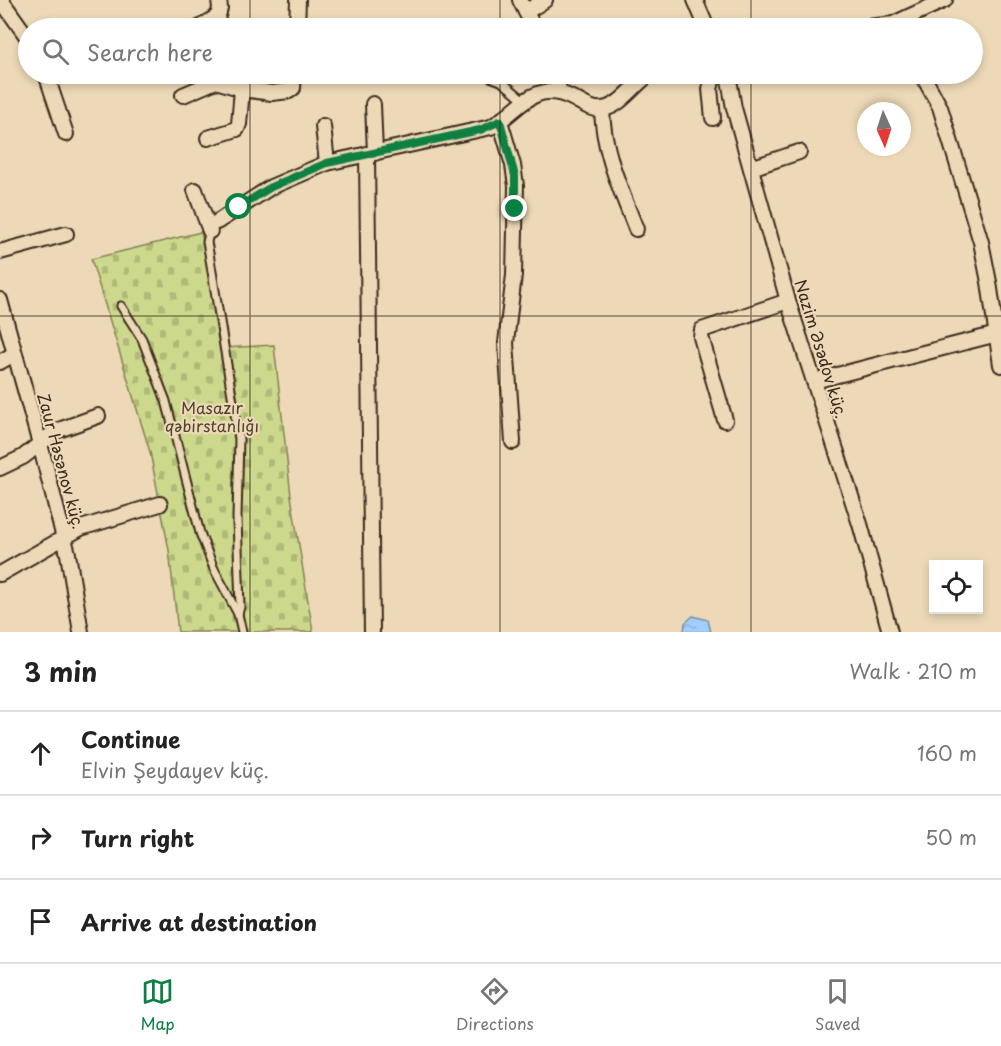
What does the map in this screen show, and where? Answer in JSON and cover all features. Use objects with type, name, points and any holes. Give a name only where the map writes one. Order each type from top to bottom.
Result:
[{"type":"street","points":[[0,0],[18,24]]},
{"type":"street","points":[[215,18],[218,16],[220,8],[219,0]]},
{"type":"street","points":[[297,18],[298,0]]},
{"type":"street","points":[[523,6],[545,0]]},
{"type":"street","points":[[695,0],[703,18]]},
{"type":"street","points":[[910,18],[945,0]]},
{"type":"street","points":[[49,84],[66,134]]},
{"type":"street","points":[[183,95],[209,84]]},
{"type":"street","points":[[227,84],[272,93],[289,91],[293,88],[293,84]]},
{"type":"street","points":[[558,84],[560,93]]},
{"type":"street","points":[[195,190],[214,226],[271,187],[327,163],[480,130],[500,121],[524,100],[538,93],[560,93],[594,109],[602,109],[621,99],[638,84]]},
{"type":"street","points":[[712,84],[713,118]]},
{"type":"street","name":"Nazim Əsədov küç.","points":[[730,84],[734,108],[788,301],[860,524],[890,632]]},
{"type":"street","points":[[927,84],[940,108],[981,243],[999,334],[1001,365]]},
{"type":"street","points":[[208,138],[237,129],[242,88]]},
{"type":"street","points":[[372,632],[371,154],[373,104]]},
{"type":"street","points":[[602,109],[603,133],[610,160],[636,229]]},
{"type":"street","points":[[500,121],[513,165],[516,186],[514,275],[506,343],[513,442]]},
{"type":"street","points":[[323,126],[327,163]]},
{"type":"street","points":[[751,168],[799,152]]},
{"type":"street","points":[[0,252],[66,234]]},
{"type":"street","name":"Zaur Həsənov küç.","points":[[0,300],[64,538],[81,632]]},
{"type":"street","points":[[725,420],[700,337],[702,330],[788,301]]},
{"type":"street","points":[[814,381],[999,334]]},
{"type":"street","points":[[0,362],[14,354]]},
{"type":"street","points":[[0,468],[23,457],[56,431],[98,416]]},
{"type":"street","points":[[0,574],[81,528],[160,504]]},
{"type":"lane","points":[[505,84],[524,100]]},
{"type":"lane","points":[[214,226],[207,242],[208,253],[239,439],[237,518],[240,607],[238,614]]},
{"type":"lane","points":[[121,306],[142,339],[162,391],[200,533],[214,569],[238,614],[242,632]]},
{"type":"green space","name":"Masazır qəbirstanlığı","points":[[201,232],[223,348],[274,345],[291,496],[313,632],[178,632],[169,550],[150,452],[91,259]]},
{"type":"water","points":[[693,616],[708,620],[711,632],[684,632],[685,623]]},
{"type":"route","points":[[239,207],[271,187],[327,163],[480,130],[500,121],[515,176],[515,209]]}]
